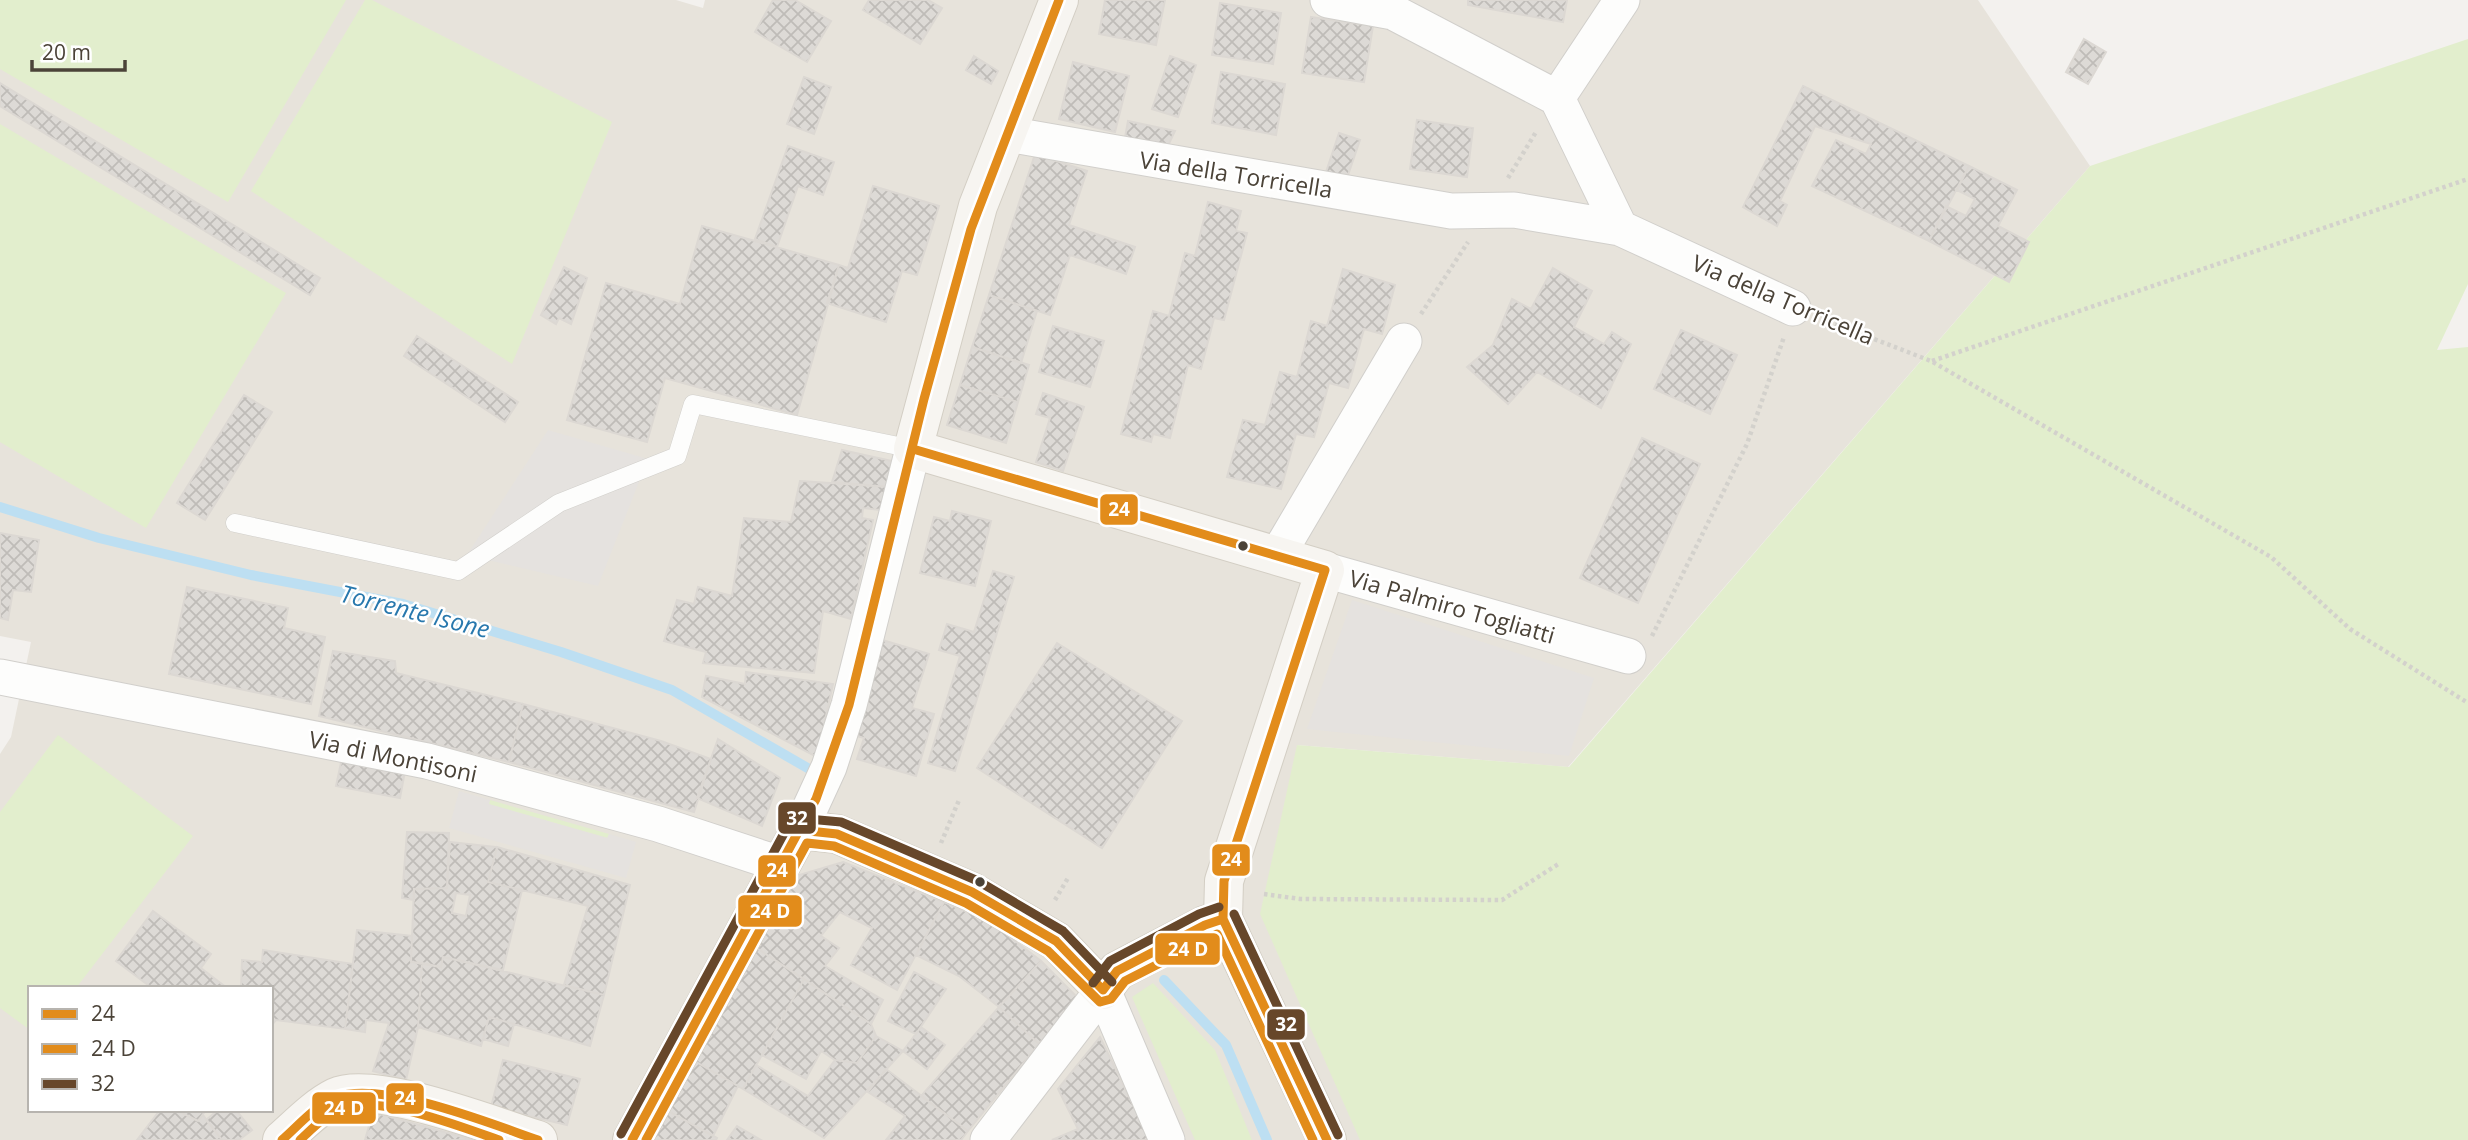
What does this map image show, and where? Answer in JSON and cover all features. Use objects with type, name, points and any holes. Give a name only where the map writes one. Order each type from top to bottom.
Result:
[{"type":"street","points":[[632,1140],[800,830],[830,767],[849,705],[912,449],[974,217],[1059,0]]},
{"type":"street","points":[[1328,0],[1394,12],[1557,98],[1620,228]]},
{"type":"street","points":[[1557,98],[1622,0]]},
{"type":"street","name":"Via della Torricella","points":[[1007,134],[1451,211],[1514,210],[1620,228],[1793,308]]},
{"type":"street","points":[[1277,556],[1404,341]]},
{"type":"street","name":"Via Palmiro Togliatti","points":[[912,449],[1628,656]]},
{"type":"street","points":[[1325,570],[1224,881],[1223,919],[1327,1140]]},
{"type":"street","name":"Via di Montisoni","points":[[0,677],[427,761],[658,824],[780,864]]},
{"type":"street","points":[[800,830],[837,834],[929,873],[972,892],[1056,941],[1102,990],[1167,1140]]},
{"type":"street","points":[[988,1140],[1117,971],[1205,925],[1223,919]]},
{"type":"street","points":[[282,1140],[338,1096],[364,1091],[398,1098],[538,1140]]},
{"type":"lane","points":[[235,523],[458,571],[559,503],[677,456],[693,404],[912,449]]},
{"type":"path","points":[[1404,341],[1557,98]]},
{"type":"path","points":[[1931,361],[2468,180]]},
{"type":"path","points":[[1628,656],[1648,644],[1747,444],[1793,308]]},
{"type":"path","name":"Via della Torricella","points":[[1793,308],[1931,361],[2271,556],[2350,629],[2468,703]]},
{"type":"path","points":[[929,873],[959,800]]},
{"type":"path","points":[[1264,894],[1300,898],[1502,900],[1560,863]]},
{"type":"path","points":[[1055,900],[1069,878]]},
{"type":"shaded area","points":[[0,0],[676,0],[703,8],[705,0],[1978,0],[2090,166],[1568,767],[1297,745],[1367,1140],[0,1140],[0,754],[11,737],[31,642],[0,636]]},
{"type":"shaded area","points":[[548,430],[648,459],[598,586],[467,555]]},
{"type":"shaded area","points":[[1352,600],[1594,678],[1569,756],[1307,729]]},
{"type":"shaded area","points":[[459,791],[490,800],[489,804],[607,838],[609,834],[636,842],[626,878],[449,828]]},
{"type":"green space","points":[[0,0],[346,0],[228,202],[0,69]]},
{"type":"green space","points":[[365,0],[372,0],[612,122],[512,364],[251,191]]},
{"type":"green space","points":[[2468,39],[2468,284],[2437,350],[2468,347],[2468,1140],[1360,1140],[1260,914],[1297,745],[1569,767],[2090,166]]},
{"type":"green space","points":[[0,124],[286,293],[146,528],[0,442]]},
{"type":"green space","points":[[58,735],[193,836],[78,986],[28,986],[28,1029],[0,1008],[0,812]]},
{"type":"green space","points":[[490,800],[609,834],[608,838],[488,804]]},
{"type":"green space","points":[[1153,983],[1215,1050],[1252,1140],[1195,1140],[1132,997]]},
{"type":"building","points":[[773,0],[795,0],[831,21],[807,62],[755,32]]},
{"type":"building","points":[[869,0],[928,0],[942,8],[920,44],[863,10]]},
{"type":"building","points":[[1105,0],[1165,0],[1156,45],[1099,34]]},
{"type":"building","points":[[1468,0],[1567,0],[1563,22],[1468,5]]},
{"type":"building","points":[[1220,3],[1281,13],[1273,64],[1212,55]]},
{"type":"building","points":[[1311,17],[1373,26],[1364,82],[1302,73]]},
{"type":"building","points":[[2084,39],[2106,52],[2088,84],[2066,72]]},
{"type":"building","points":[[974,56],[998,71],[991,84],[966,70]]},
{"type":"building","points":[[1170,56],[1196,65],[1178,117],[1152,109]]},
{"type":"building","points":[[1073,62],[1129,76],[1115,132],[1059,119]]},
{"type":"building","points":[[1221,72],[1285,84],[1276,135],[1212,123]]},
{"type":"building","points":[[804,77],[831,87],[814,134],[787,124]]},
{"type":"building","points":[[0,83],[320,278],[310,295],[0,106]]},
{"type":"building","points":[[1803,86],[1969,166],[1929,241],[1812,186],[1836,140],[1866,154],[1871,144],[1815,126],[1780,201],[1787,205],[1777,226],[1743,207]]},
{"type":"building","points":[[1417,120],[1473,128],[1467,177],[1410,169]]},
{"type":"building","points":[[1128,121],[1175,131],[1166,150],[1124,143]]},
{"type":"building","points":[[1339,133],[1360,140],[1346,181],[1325,175]]},
{"type":"building","points":[[788,146],[834,162],[823,195],[798,186],[777,247],[755,239]]},
{"type":"building","points":[[1035,154],[1087,171],[1069,225],[1135,247],[1126,274],[1070,255],[1050,315],[989,295]]},
{"type":"building","points":[[1969,166],[2017,190],[1998,226],[2029,242],[2009,282],[1929,241],[1946,206],[1966,216],[1975,199],[1957,190]]},
{"type":"building","points":[[873,186],[939,206],[917,275],[902,271],[886,322],[827,303],[839,265],[848,268]]},
{"type":"building","points":[[1208,202],[1241,211],[1236,231],[1247,233],[1224,320],[1214,318],[1201,369],[1188,365],[1170,438],[1153,434],[1151,442],[1121,434],[1153,311],[1169,316],[1185,253],[1195,256]]},
{"type":"building","points":[[702,226],[839,265],[797,415],[665,378],[647,442],[567,420],[606,283],[680,304]]},
{"type":"building","points":[[564,267],[587,278],[571,324],[559,318],[556,324],[541,315]]},
{"type":"building","points":[[1553,268],[1592,291],[1574,327],[1604,344],[1612,332],[1631,344],[1601,408],[1537,372],[1508,404],[1467,367],[1493,345],[1512,299],[1531,309]]},
{"type":"building","points":[[1343,269],[1395,285],[1382,334],[1364,329],[1348,388],[1329,383],[1314,437],[1296,434],[1281,489],[1227,477],[1243,420],[1265,425],[1280,372],[1297,377],[1311,321],[1327,326]]},
{"type":"building","points":[[989,295],[1037,311],[1021,363],[972,347]]},
{"type":"building","points":[[1053,326],[1104,341],[1090,387],[1039,372]]},
{"type":"building","points":[[1681,330],[1737,355],[1710,414],[1654,389]]},
{"type":"building","points":[[417,336],[518,402],[505,422],[404,356]]},
{"type":"building","points":[[972,347],[1029,365],[1018,402],[960,385]]},
{"type":"building","points":[[960,385],[1018,402],[1006,443],[947,425]]},
{"type":"building","points":[[1043,393],[1084,407],[1063,471],[1036,462],[1050,418],[1036,414]]},
{"type":"building","points":[[244,395],[272,412],[205,520],[177,503]]},
{"type":"building","points":[[1642,438],[1700,464],[1638,603],[1580,578]]},
{"type":"building","points":[[842,450],[892,461],[889,487],[832,482]]},
{"type":"building","points":[[800,481],[889,487],[880,510],[863,508],[862,518],[873,520],[851,619],[823,611],[814,673],[703,663],[706,652],[664,641],[677,600],[694,604],[698,587],[732,596],[744,518],[791,522]]},
{"type":"building","points":[[952,511],[991,521],[975,586],[920,573],[934,517],[950,521]]},
{"type":"building","points":[[0,533],[39,540],[31,592],[13,590],[8,620],[0,618]]},
{"type":"building","points":[[993,571],[1014,577],[955,771],[928,763],[960,656],[939,650],[947,624],[974,632]]},
{"type":"building","points":[[187,587],[288,608],[284,628],[325,637],[311,704],[169,674]]},
{"type":"building","points":[[879,639],[929,654],[912,708],[934,714],[916,776],[857,759],[864,738],[850,734]]},
{"type":"building","points":[[1057,643],[1182,721],[1102,848],[977,768]]},
{"type":"building","points":[[333,651],[395,661],[396,673],[523,704],[509,762],[319,716]]},
{"type":"building","points":[[746,672],[833,684],[817,757],[702,697],[706,676],[745,684]]},
{"type":"building","points":[[523,704],[661,741],[711,759],[694,812],[509,762]]},
{"type":"building","points":[[718,739],[780,778],[762,826],[697,798]]},
{"type":"building","points":[[342,758],[405,771],[400,798],[336,786]]},
{"type":"building","points":[[407,832],[449,833],[447,888],[414,889],[414,900],[402,898]]},
{"type":"building","points":[[450,842],[497,847],[488,882],[522,890],[503,970],[443,957],[441,967],[411,962],[414,889],[447,888]],"holes":[[[456,893],[470,895],[466,916],[452,913]]]},
{"type":"building","points":[[497,847],[630,885],[604,995],[564,985],[588,906],[488,882]]},
{"type":"building","points":[[843,862],[944,902],[897,990],[851,965],[872,928],[840,912],[821,936],[839,948],[825,966],[883,1000],[871,1024],[755,947],[799,875]]},
{"type":"building","points":[[944,902],[989,921],[1041,961],[999,1007],[959,976],[916,955]]},
{"type":"building","points":[[153,911],[211,954],[201,968],[224,986],[149,986],[116,961]]},
{"type":"building","points":[[357,930],[412,936],[411,962],[422,963],[418,1027],[406,1080],[373,1071],[389,1023],[366,1020],[365,1032],[345,1029]]},
{"type":"building","points":[[755,947],[804,979],[743,1089],[691,1059]]},
{"type":"building","points":[[263,950],[353,964],[345,1029],[276,1020],[273,1024],[273,986],[241,986],[242,960],[262,962]]},
{"type":"building","points":[[443,957],[604,995],[590,1046],[489,1017],[481,1046],[418,1027],[422,963],[441,967]]},
{"type":"building","points":[[1041,961],[1078,998],[1039,1044],[999,1007]]},
{"type":"building","points":[[914,972],[946,989],[916,1034],[888,1021]]},
{"type":"building","points":[[804,979],[871,1024],[876,1036],[857,1063],[835,1060],[821,1051],[806,1079],[762,1055]]},
{"type":"building","points":[[999,1007],[1039,1044],[968,1131],[921,1096]]},
{"type":"building","points":[[489,1017],[514,1024],[508,1046],[483,1039]]},
{"type":"building","points":[[921,1027],[945,1045],[927,1069],[903,1051]]},
{"type":"building","points":[[876,1036],[903,1051],[824,1138],[743,1089],[756,1065],[808,1096],[835,1060],[857,1063]]},
{"type":"building","points":[[1100,1037],[1150,1140],[1052,1140],[1078,1129],[1058,1089]]},
{"type":"building","points":[[691,1059],[738,1086],[713,1136],[663,1108]]},
{"type":"building","points":[[503,1060],[580,1079],[567,1125],[491,1107]]},
{"type":"building","points":[[886,1069],[968,1131],[961,1140],[886,1140],[905,1116],[868,1092]]},
{"type":"building","points":[[663,1108],[717,1138],[716,1140],[646,1140]]},
{"type":"building","points":[[158,1112],[180,1112],[198,1121],[203,1115],[222,1140],[137,1140]]},
{"type":"building","points":[[180,1112],[205,1112],[198,1121]]},
{"type":"building","points":[[216,1112],[238,1112],[252,1130],[239,1140],[222,1140],[206,1120]]},
{"type":"building","points":[[373,1112],[473,1140],[365,1140]]},
{"type":"building","points":[[737,1126],[761,1140],[727,1140]]},
{"type":"waterway","name":"Torrente Isone","points":[[0,507],[99,538],[251,575],[403,604],[561,652],[672,690],[811,770]]},
{"type":"waterway","name":"Torrente Isone","points":[[1164,980],[1226,1045],[1267,1140]]},
{"type":"transit line","name":"24","points":[[632,1140],[816,799],[849,705],[924,399],[971,229],[1059,0]]},
{"type":"transit line","name":"24","points":[[913,449],[1325,570]]},
{"type":"transit line","name":"24","points":[[1325,570],[1224,881],[1223,919],[1327,1140]]},
{"type":"transit line","name":"32","points":[[621,1134],[789,824],[797,818],[841,822],[978,881],[1063,931],[1112,982]]},
{"type":"transit line","name":"24","points":[[800,830],[837,834],[972,892],[1056,941],[1103,990]]},
{"type":"transit line","points":[[646,1140],[807,843],[834,846],[966,903],[1048,951],[1100,1002],[1111,999],[1125,981],[1217,934],[1313,1140]]},
{"type":"transit line","name":"32","points":[[1093,983],[1110,961],[1199,914],[1219,907]]},
{"type":"transit line","name":"32","points":[[1234,914],[1338,1135]]},
{"type":"transit line","name":"24","points":[[1103,990],[1117,971],[1205,925],[1223,919]]},
{"type":"transit line","name":"24","points":[[282,1140],[314,1110],[336,1097],[356,1093],[381,1094],[437,1106],[538,1140]]},
{"type":"transit line","points":[[300,1140],[334,1112],[355,1105],[396,1108],[442,1120],[499,1140]]}]
